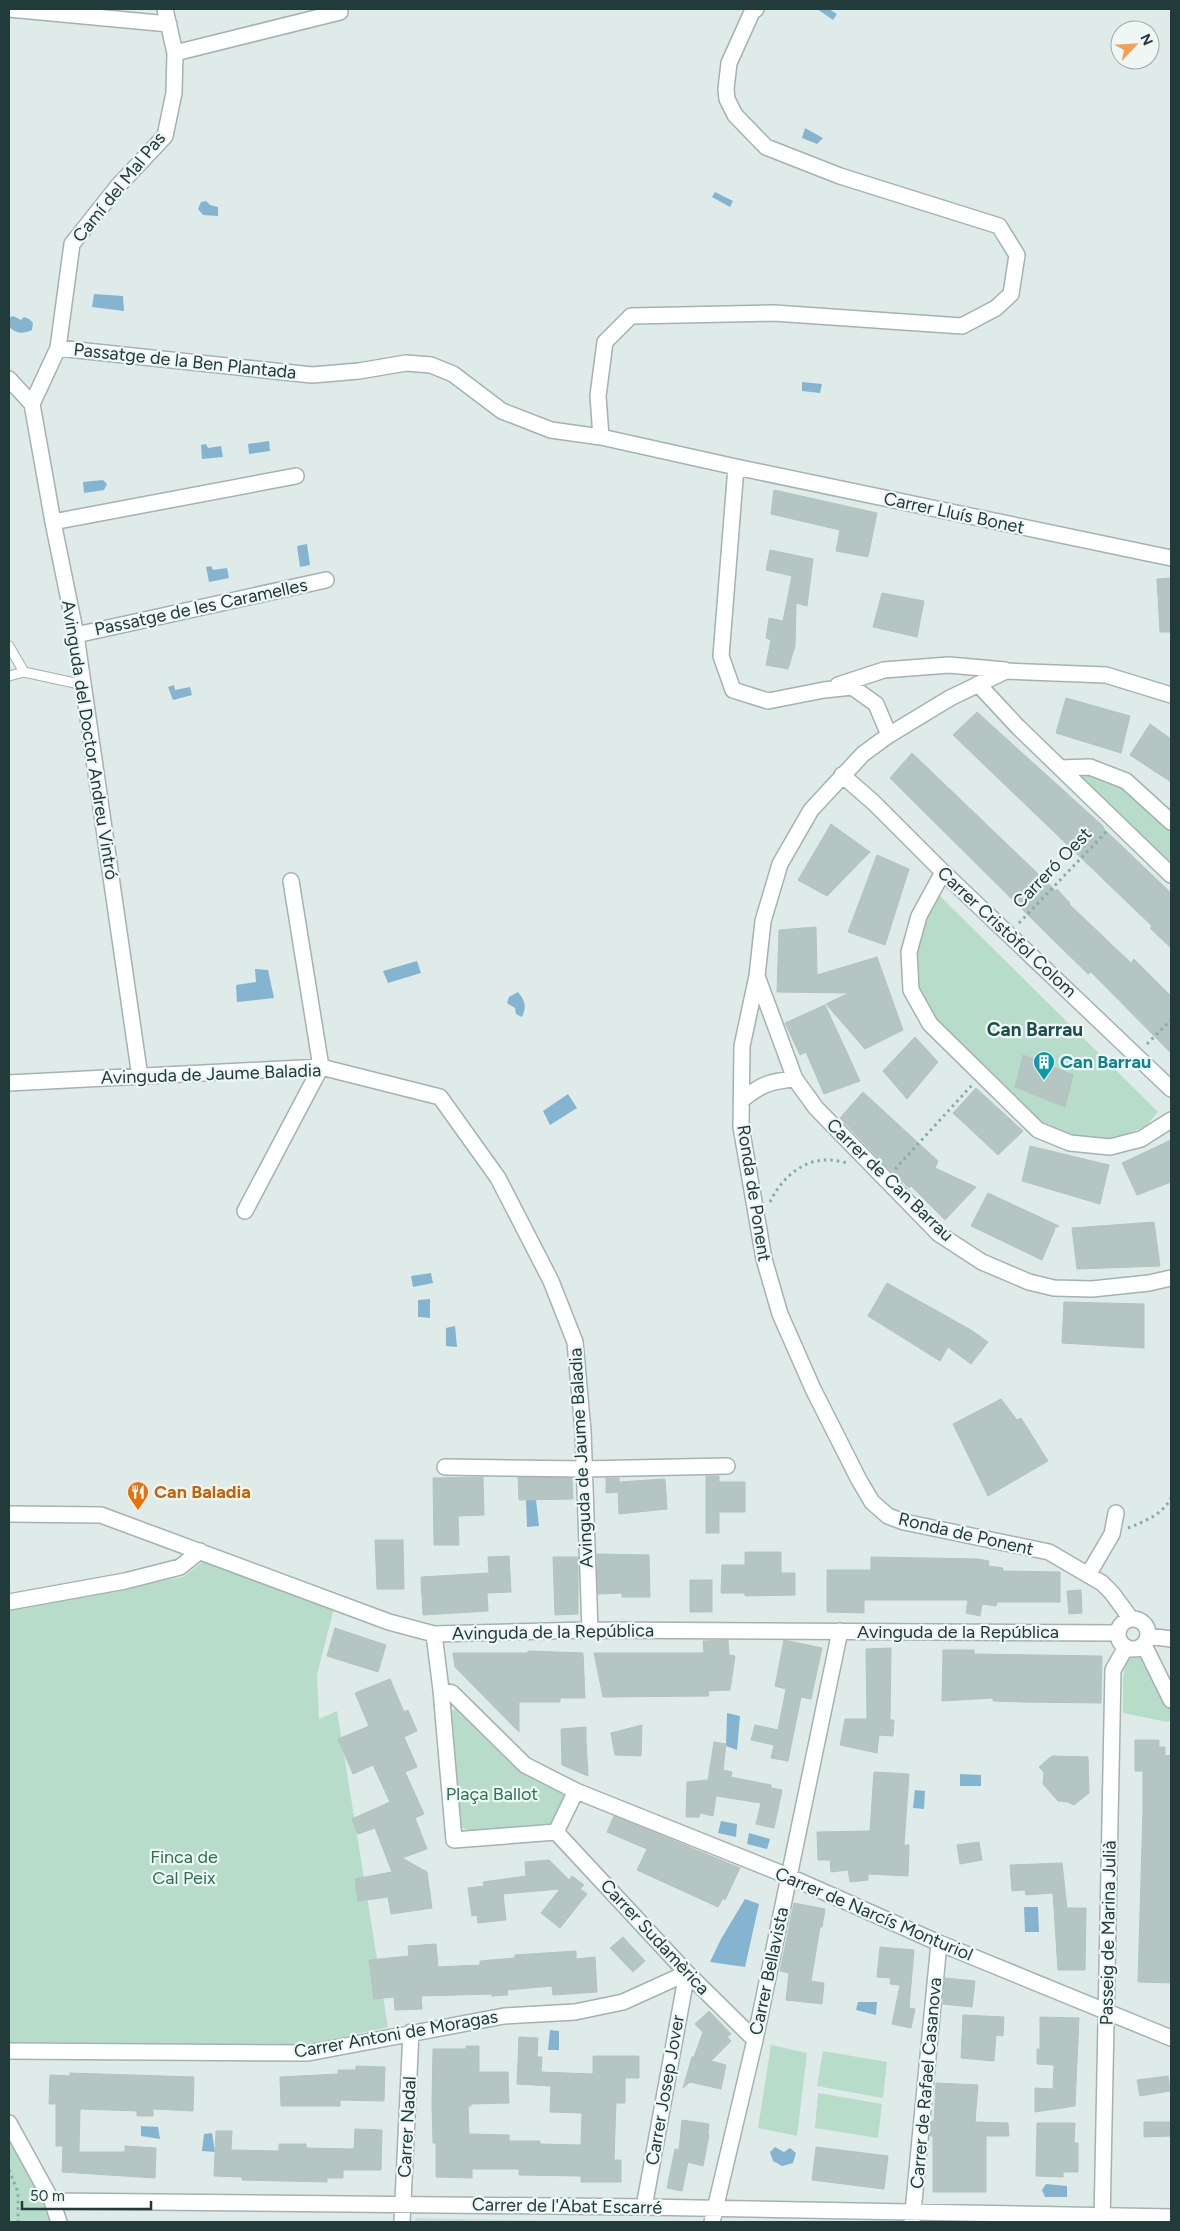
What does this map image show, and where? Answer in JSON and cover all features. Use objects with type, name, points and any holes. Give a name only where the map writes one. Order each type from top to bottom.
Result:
[{"type":"street","points":[[9,9],[169,24]]},
{"type":"street","name":"Camí del Mal Pas","points":[[32,404],[58,348],[72,244],[118,186],[165,136],[174,92],[175,53],[165,9]]},
{"type":"street","points":[[601,437],[598,396],[605,342],[631,316],[774,313],[962,326],[996,308],[1011,294],[1017,255],[1000,226],[840,176],[766,147],[735,115],[727,99],[726,89],[729,64],[752,12],[756,9]]},
{"type":"street","points":[[175,53],[340,12]]},
{"type":"street","name":"Passatge de la Ben Plantada","points":[[58,348],[312,375],[359,371],[406,363],[431,365],[453,374],[502,411],[551,430],[601,437]]},
{"type":"street","points":[[9,379],[32,404]]},
{"type":"street","name":"Avinguda del Doctor Andreu Vintró","points":[[32,404],[76,635],[140,1077]]},
{"type":"street","name":"Carrer Lluís Bonet","points":[[601,437],[1171,558]]},
{"type":"street","points":[[736,467],[721,656],[733,690],[768,701],[824,690],[852,687],[876,704],[889,735]]},
{"type":"street","points":[[53,522],[296,476]]},
{"type":"street","name":"Passatge de les Caramelles","points":[[76,635],[326,580]]},
{"type":"street","points":[[824,690],[884,670],[950,666],[1006,671]]},
{"type":"street","name":"Ronda de Ponent","points":[[1131,1619],[1112,1593],[1102,1583],[1049,1552],[904,1522],[888,1516],[872,1502],[813,1389],[780,1314],[764,1259],[741,1127],[743,1099],[742,1046],[757,976],[763,921],[780,864],[811,810],[863,754],[889,735],[950,698],[1006,671],[1106,676],[1171,695]]},
{"type":"street","points":[[978,684],[1060,768],[1171,875]]},
{"type":"street","points":[[1060,768],[1090,768],[1126,781],[1171,822]]},
{"type":"street","name":"Carrer Cristòfol Colom","points":[[842,775],[873,802],[943,872],[1171,1089]]},
{"type":"street","points":[[943,872],[918,916],[909,952],[911,990],[930,1024],[1038,1130],[1070,1143],[1110,1147],[1141,1139],[1171,1120]]},
{"type":"street","points":[[245,1211],[321,1067],[291,881]]},
{"type":"street","name":"Carrer de Can Barrau","points":[[757,976],[795,1079],[816,1108],[939,1234],[982,1262],[1029,1282],[1054,1288],[1092,1289],[1149,1283],[1171,1278]]},
{"type":"street","name":"Avinguda de Jaume Baladia","points":[[9,1083],[321,1067],[440,1097],[498,1178],[551,1281],[575,1342],[583,1431],[590,1630]]},
{"type":"street","points":[[743,1099],[758,1087],[771,1081],[795,1079]]},
{"type":"street","points":[[445,1466],[584,1469],[727,1466]]},
{"type":"street","name":"Avinguda de la República","points":[[9,1514],[101,1515],[389,1622],[434,1634],[590,1630],[840,1631],[1122,1640]]},
{"type":"street","points":[[1088,1575],[1112,1534],[1116,1514]]},
{"type":"street","points":[[9,1602],[134,1579],[180,1566],[200,1551]]},
{"type":"street","points":[[1171,1639],[1146,1640],[1135,1648],[1122,1640],[1122,1624],[1131,1619],[1137,1619],[1145,1624],[1146,1640],[1171,1700]]},
{"type":"street","name":"Carrer Bellavista","points":[[714,2215],[755,2040],[840,1631]]},
{"type":"street","points":[[434,1634],[441,1690],[454,1840],[556,1832],[576,1791],[525,1765],[452,1693],[441,1690]]},
{"type":"street","name":"Passeig de Marina Julià","points":[[1102,2219],[1113,1670],[1122,1640]]},
{"type":"street","name":"Carrer de Narcís Monturiol","points":[[576,1791],[788,1876],[939,1943],[1171,2038]]},
{"type":"street","name":"Carrer Sudamèrica","points":[[556,1832],[687,1973],[755,2040]]},
{"type":"street","name":"Carrer de Rafael Casanova","points":[[913,2216],[939,1943]]},
{"type":"street","name":"Carrer Antoni de Moragas","points":[[9,2051],[308,2053],[504,2016],[575,2012],[623,2002],[687,1973]]},
{"type":"street","name":"Carrer Josep Jover","points":[[644,2207],[687,1973]]},
{"type":"street","name":"Carrer Nadal","points":[[402,2222],[412,2032]]},
{"type":"street","points":[[9,2123],[52,2201],[59,2222]]},
{"type":"street","name":"Carrer de l'Abat Escarré","points":[[52,2201],[404,2203],[644,2207],[714,2215],[1102,2219],[1171,2217]]},
{"type":"lane","points":[[9,646],[24,672]]},
{"type":"lane","points":[[9,676],[24,672],[84,685]]},
{"type":"path","name":"Carreró Oest","points":[[1008,934],[1116,822]]},
{"type":"path","points":[[1135,1055],[1171,1020]]},
{"type":"path","points":[[885,1180],[981,1076]]},
{"type":"path","points":[[759,1230],[772,1199],[782,1182],[793,1172],[809,1163],[829,1160],[873,1168]]},
{"type":"path","points":[[1112,1534],[1154,1517],[1168,1505],[1171,1498]]},
{"type":"path","points":[[9,2170],[18,2192],[18,2222]]},
{"type":"shaded area","points":[[416,2218],[601,2222],[415,2222]]},
{"type":"green space","points":[[1068,768],[1126,783],[1171,825],[1171,872]]},
{"type":"green space","points":[[937,893],[1158,1112],[1146,1126],[1105,1143],[1070,1136],[1043,1123],[934,1017],[918,986],[915,949],[923,917]]},
{"type":"green space","name":"Finca de Cal Peix","points":[[205,1560],[334,1608],[317,1675],[319,1719],[337,1711],[388,2027],[307,2045],[9,2042],[9,1609],[183,1577]]},
{"type":"green space","points":[[1143,1647],[1171,1705],[1171,1720],[1167,1722],[1123,1713],[1123,1679],[1127,1650]]},
{"type":"green space","name":"Plaça Ballot","points":[[457,1708],[521,1772],[565,1795],[551,1824],[472,1833],[460,1826],[447,1713]]},
{"type":"green space","points":[[771,2045],[807,2053],[797,2136],[758,2128]]},
{"type":"green space","points":[[823,2051],[887,2062],[883,2098],[817,2086]]},
{"type":"green space","points":[[818,2093],[882,2104],[878,2138],[815,2128]]},
{"type":"green space","points":[[9,2128],[56,2222],[9,2222]]},
{"type":"water","points":[[817,9],[829,9],[837,14],[833,20]]},
{"type":"water","points":[[805,128],[823,138],[817,144],[802,138]]},
{"type":"water","points":[[715,192],[733,201],[730,207],[712,197]]},
{"type":"water","points":[[206,201],[210,205],[218,207],[218,216],[203,215],[198,209],[201,202]]},
{"type":"water","points":[[94,294],[123,296],[124,311],[92,307]]},
{"type":"water","points":[[13,316],[21,320],[24,317],[29,319],[33,323],[32,330],[20,333],[9,327],[9,318]]},
{"type":"water","points":[[802,382],[822,384],[820,393],[802,391]]},
{"type":"water","points":[[269,441],[270,451],[249,454],[248,444]]},
{"type":"water","points":[[206,444],[208,448],[221,446],[223,457],[202,459],[201,445]]},
{"type":"water","points":[[103,480],[107,484],[104,490],[84,493],[83,482]]},
{"type":"water","points":[[307,544],[310,565],[300,567],[297,546]]},
{"type":"water","points":[[211,566],[213,570],[227,568],[229,578],[209,582],[206,567]]},
{"type":"water","points":[[174,685],[175,690],[190,687],[192,695],[173,700],[168,687]]},
{"type":"water","points":[[417,961],[421,973],[388,983],[383,971]]},
{"type":"water","points":[[255,969],[268,970],[274,998],[237,1002],[236,985],[256,982]]},
{"type":"water","points":[[518,992],[524,1004],[522,1017],[516,1014],[515,1008],[507,1003],[509,997]]},
{"type":"water","points":[[568,1094],[577,1108],[550,1125],[543,1111]]},
{"type":"water","points":[[431,1273],[433,1283],[413,1287],[411,1276]]},
{"type":"water","points":[[430,1299],[430,1318],[418,1317],[418,1300]]},
{"type":"water","points":[[455,1326],[457,1347],[446,1346],[446,1328]]},
{"type":"water","points":[[526,1500],[536,1500],[539,1526],[527,1527]]},
{"type":"water","points":[[727,1713],[740,1716],[737,1750],[726,1746]]},
{"type":"water","points":[[960,1774],[981,1775],[981,1786],[960,1786]]},
{"type":"water","points":[[915,1790],[925,1791],[924,1809],[913,1808]]},
{"type":"water","points":[[721,1821],[737,1824],[736,1837],[718,1833]]},
{"type":"water","points":[[749,1833],[770,1839],[767,1849],[747,1844]]},
{"type":"water","points":[[745,1899],[759,1904],[745,1967],[710,1962],[721,1939]]},
{"type":"water","points":[[1024,1907],[1038,1907],[1039,1932],[1025,1932]]},
{"type":"water","points":[[858,2002],[877,2002],[876,2015],[856,2010]]},
{"type":"water","points":[[550,2030],[559,2031],[559,2050],[548,2050]]},
{"type":"water","points":[[141,2126],[158,2127],[160,2139],[141,2136]]},
{"type":"water","points":[[212,2133],[215,2152],[202,2151],[204,2134]]},
{"type":"water","points":[[775,2147],[784,2152],[790,2148],[796,2153],[793,2163],[782,2166],[773,2161],[770,2152]]},
{"type":"water","points":[[1046,2184],[1067,2186],[1067,2197],[1045,2197],[1042,2190]]},
{"type":"building","points":[[774,490],[877,513],[868,557],[836,551],[840,530],[771,514]]},
{"type":"building","points":[[770,550],[813,559],[807,606],[796,603],[795,646],[788,669],[766,665],[771,640],[766,638],[769,618],[783,621],[792,576],[766,570]]},
{"type":"building","points":[[1171,578],[1171,632],[1160,632],[1157,579]]},
{"type":"building","points":[[882,593],[924,601],[917,637],[873,627]]},
{"type":"building","points":[[1066,698],[1130,716],[1121,753],[1056,733]]},
{"type":"building","points":[[977,712],[1104,827],[1171,893],[1171,948],[1150,928],[1152,926],[953,735]]},
{"type":"building","points":[[1150,724],[1171,739],[1171,782],[1130,755]]},
{"type":"building","points":[[912,753],[1056,891],[1057,889],[1069,904],[1131,963],[1134,959],[1171,996],[1171,1053],[1091,972],[1088,974],[890,778]]},
{"type":"building","points":[[831,824],[870,852],[827,896],[798,880]]},
{"type":"building","points":[[877,855],[909,869],[885,945],[848,932]]},
{"type":"building","points":[[816,927],[817,975],[877,957],[903,1030],[865,1049],[826,1004],[849,993],[777,992],[779,930]]},
{"type":"building","points":[[825,1005],[860,1081],[824,1094],[806,1052],[800,1055],[785,1023]]},
{"type":"building","points":[[915,1037],[938,1062],[907,1099],[883,1071]]},
{"type":"building","name":"Can Barrau","points":[[1023,1055],[1073,1075],[1065,1107],[1015,1087]]},
{"type":"building","points":[[976,1088],[1023,1131],[998,1155],[953,1113]]},
{"type":"building","points":[[863,1092],[938,1161],[935,1168],[976,1187],[945,1220],[911,1186],[909,1188],[885,1165],[840,1118]]},
{"type":"building","points":[[1171,1140],[1171,1182],[1137,1195],[1122,1163]]},
{"type":"building","points":[[1030,1146],[1109,1165],[1100,1204],[1022,1181]]},
{"type":"building","points":[[988,1193],[1059,1226],[1051,1229],[1055,1229],[1042,1260],[971,1226]]},
{"type":"building","points":[[1154,1222],[1160,1266],[1077,1269],[1072,1228]]},
{"type":"building","points":[[887,1283],[971,1330],[988,1342],[971,1364],[948,1347],[940,1361],[868,1316]]},
{"type":"building","points":[[1064,1302],[1144,1304],[1144,1348],[1062,1343]]},
{"type":"building","points":[[1001,1399],[1017,1420],[1021,1418],[1048,1461],[988,1496],[953,1424]]},
{"type":"building","points":[[706,1476],[719,1476],[719,1482],[745,1482],[745,1512],[719,1512],[719,1533],[706,1533]]},
{"type":"building","points":[[483,1477],[484,1515],[458,1516],[459,1545],[434,1545],[433,1478]]},
{"type":"building","points":[[518,1477],[572,1478],[573,1499],[519,1500]]},
{"type":"building","points":[[606,1478],[619,1478],[619,1482],[665,1479],[667,1509],[619,1514],[618,1492],[606,1493]]},
{"type":"building","points":[[375,1540],[403,1540],[404,1589],[377,1589]]},
{"type":"building","points":[[745,1552],[781,1552],[781,1573],[795,1573],[795,1595],[745,1596],[745,1593],[721,1593],[722,1565],[745,1565]]},
{"type":"building","points":[[597,1554],[649,1555],[650,1597],[622,1597],[622,1593],[598,1594]]},
{"type":"building","points":[[509,1556],[511,1592],[487,1593],[488,1611],[423,1615],[421,1577],[489,1573],[488,1557]]},
{"type":"building","points":[[553,1557],[578,1557],[578,1614],[555,1615]]},
{"type":"building","points":[[871,1557],[978,1559],[989,1561],[988,1566],[1003,1568],[1002,1571],[1060,1572],[1060,1602],[997,1602],[996,1606],[982,1604],[980,1616],[966,1613],[968,1600],[864,1600],[864,1613],[827,1612],[827,1570],[871,1570]]},
{"type":"building","points":[[690,1580],[712,1580],[712,1612],[690,1612]]},
{"type":"building","points":[[1081,1590],[1082,1613],[1069,1614],[1067,1591]]},
{"type":"building","points":[[335,1628],[386,1645],[378,1672],[327,1656]]},
{"type":"building","points":[[728,1640],[729,1655],[735,1656],[730,1690],[708,1691],[709,1696],[603,1697],[594,1653],[704,1653],[703,1641]]},
{"type":"building","points":[[784,1640],[822,1648],[811,1699],[801,1697],[788,1761],[771,1758],[774,1745],[751,1740],[755,1725],[778,1730],[786,1689],[775,1686]]},
{"type":"building","points":[[891,1648],[890,1720],[894,1720],[893,1736],[879,1735],[877,1753],[840,1745],[845,1719],[867,1719],[866,1649]]},
{"type":"building","points":[[943,1650],[974,1650],[974,1654],[1102,1656],[1101,1703],[993,1701],[993,1698],[942,1701]]},
{"type":"building","points":[[528,1651],[583,1653],[585,1698],[560,1698],[560,1702],[519,1702],[519,1732],[455,1667],[453,1653],[528,1653]]},
{"type":"building","points":[[390,1679],[404,1712],[408,1710],[417,1731],[404,1737],[417,1767],[405,1772],[424,1814],[415,1818],[427,1849],[402,1858],[427,1872],[432,1908],[391,1914],[388,1897],[358,1901],[355,1879],[392,1872],[375,1828],[358,1834],[352,1819],[390,1802],[373,1765],[353,1774],[338,1739],[369,1726],[355,1693]]},
{"type":"building","points":[[642,1725],[641,1756],[615,1755],[611,1733]]},
{"type":"building","points":[[586,1727],[588,1776],[562,1765],[561,1729]]},
{"type":"building","points":[[1135,1740],[1159,1740],[1159,1747],[1165,1747],[1165,1756],[1171,1755],[1171,1983],[1138,1982],[1143,1771],[1135,1771]]},
{"type":"building","points":[[714,1742],[726,1744],[723,1770],[732,1772],[731,1777],[771,1785],[771,1788],[782,1790],[774,1828],[756,1824],[761,1803],[716,1796],[713,1816],[700,1813],[699,1817],[686,1817],[687,1782],[708,1780]]},
{"type":"building","points":[[1052,1756],[1088,1757],[1089,1793],[1074,1805],[1058,1801],[1043,1784],[1044,1772],[1039,1767]]},
{"type":"building","points":[[874,1772],[909,1774],[904,1845],[909,1845],[908,1876],[868,1874],[868,1880],[850,1882],[848,1870],[831,1872],[830,1860],[818,1860],[817,1832],[870,1831]]},
{"type":"building","points":[[614,1816],[740,1868],[725,1900],[723,1898],[718,1907],[637,1870],[647,1849],[607,1832]]},
{"type":"building","points":[[979,1842],[982,1860],[960,1864],[957,1845]]},
{"type":"building","points":[[549,1860],[569,1880],[572,1876],[584,1885],[580,1889],[587,1894],[560,1928],[541,1913],[560,1889],[503,1894],[506,1920],[478,1923],[477,1915],[472,1916],[468,1888],[484,1886],[483,1882],[526,1876],[525,1862]]},
{"type":"building","points":[[1062,1863],[1067,1908],[1086,1908],[1085,1970],[1058,1970],[1053,1893],[1026,1895],[1025,1890],[1012,1891],[1010,1865]]},
{"type":"building","points":[[794,1903],[825,1909],[811,1981],[824,1983],[822,2004],[786,2000],[789,1973],[780,1971]]},
{"type":"building","points":[[623,1937],[645,1961],[633,1972],[610,1948]]},
{"type":"building","points":[[436,1944],[438,1967],[480,1965],[480,1961],[515,1958],[515,1955],[576,1951],[576,1959],[595,1957],[597,1992],[553,1995],[552,1986],[507,1990],[508,1995],[421,1996],[422,2009],[395,2010],[394,1997],[374,1999],[369,1960],[409,1956],[408,1946]]},
{"type":"building","points":[[880,1947],[914,1950],[909,2008],[915,2009],[911,2028],[892,2024],[900,1985],[890,1984],[891,1978],[877,1977]]},
{"type":"building","points":[[945,1978],[975,1981],[972,2007],[943,2004]]},
{"type":"building","points":[[709,2011],[731,2034],[727,2037],[731,2041],[711,2061],[726,2065],[721,2089],[690,2082],[683,2088],[692,2057],[694,2057],[703,2032],[695,2024]]},
{"type":"building","points":[[963,2015],[1004,2017],[1003,2036],[996,2035],[994,2061],[961,2058]]},
{"type":"building","points":[[1040,2017],[1079,2018],[1075,2106],[1035,2112],[1035,2088],[1053,2089],[1054,2065],[1037,2064],[1037,2049],[1040,2049]]},
{"type":"building","points":[[519,2037],[538,2038],[537,2057],[542,2057],[541,2072],[593,2074],[593,2056],[639,2056],[639,2078],[625,2078],[625,2103],[616,2103],[614,2160],[621,2160],[621,2182],[581,2182],[581,2176],[519,2175],[519,2169],[472,2169],[472,2178],[436,2177],[436,2143],[433,2143],[432,2104],[433,2049],[466,2049],[466,2046],[479,2046],[479,2072],[508,2072],[509,2103],[471,2104],[471,2106],[468,2106],[469,2134],[509,2135],[509,2141],[540,2141],[540,2144],[581,2145],[582,2113],[550,2112],[551,2086],[517,2084]]},
{"type":"building","points":[[356,2066],[385,2067],[384,2101],[340,2100],[340,2106],[281,2106],[280,2077],[338,2074],[338,2070],[356,2070]]},
{"type":"building","points":[[70,2073],[194,2077],[193,2111],[153,2109],[153,2116],[137,2116],[137,2111],[80,2109],[79,2152],[125,2152],[125,2146],[156,2148],[155,2178],[62,2172],[63,2146],[56,2146],[56,2104],[49,2104],[50,2075],[70,2076]]},
{"type":"building","points":[[1168,2076],[1170,2091],[1140,2096],[1137,2080]]},
{"type":"building","points":[[936,2083],[978,2085],[975,2122],[1008,2123],[1009,2136],[986,2136],[986,2192],[933,2192],[933,2136],[930,2136],[931,2121],[934,2121]]},
{"type":"building","points":[[682,2120],[709,2124],[709,2135],[703,2166],[688,2162],[682,2191],[667,2188],[675,2149],[679,2150]]},
{"type":"building","points":[[1144,2122],[1171,2122],[1171,2136],[1144,2137]]},
{"type":"building","points":[[1037,2123],[1075,2123],[1074,2143],[1078,2143],[1078,2172],[1063,2172],[1063,2177],[1036,2176]]},
{"type":"building","points":[[355,2129],[382,2130],[381,2170],[343,2170],[343,2178],[327,2178],[327,2182],[242,2180],[242,2177],[214,2176],[216,2131],[232,2131],[231,2150],[279,2151],[279,2144],[306,2144],[306,2148],[354,2149]]},
{"type":"building","points":[[816,2147],[888,2156],[884,2189],[812,2180]]},
{"type":"place","name":"Can Barrau","points":[[1044,1081]]},
{"type":"place","name":"Can Baladia","points":[[138,1511]]},
{"type":"district","name":"Can Barrau","points":[[1035,1029]]}]
